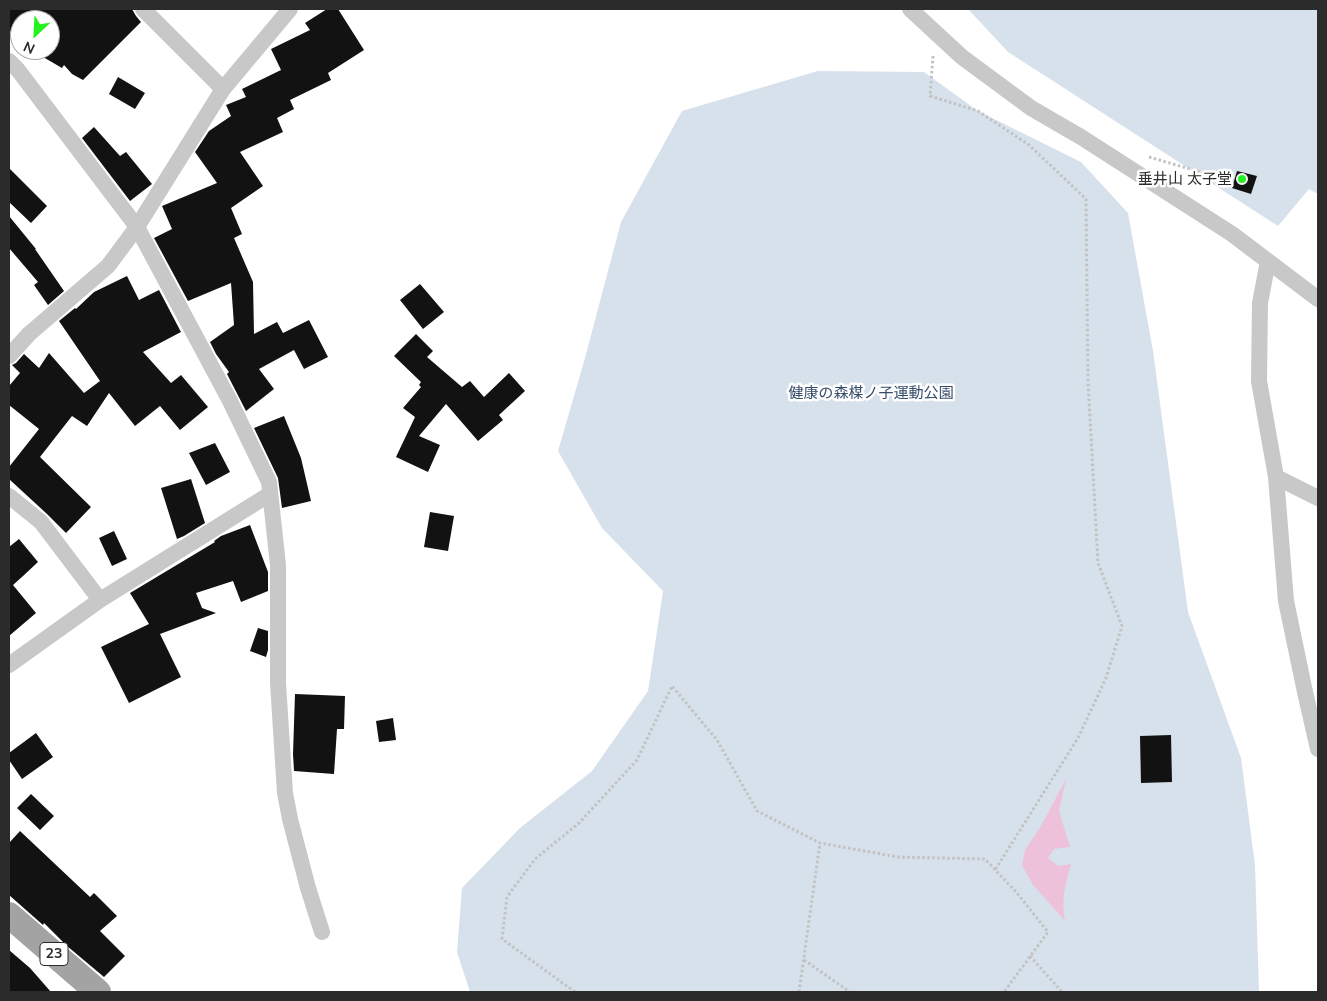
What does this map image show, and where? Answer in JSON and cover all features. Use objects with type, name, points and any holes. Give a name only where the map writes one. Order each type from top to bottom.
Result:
[{"type":"main road","name":"23","points":[[9,915],[98,992]]},
{"type":"street","points":[[143,9],[222,89]]},
{"type":"street","points":[[9,356],[29,334],[108,266],[137,226],[222,89],[290,9]]},
{"type":"street","points":[[910,9],[962,57],[1031,108],[1081,137],[1232,234],[1318,299]]},
{"type":"street","points":[[9,61],[18,70],[137,226],[230,401],[269,482],[278,565],[278,683],[285,793],[308,888],[322,932]]},
{"type":"street","points":[[1268,261],[1260,304],[1260,381],[1276,477],[1286,601],[1317,740]]},
{"type":"street","points":[[1276,477],[1318,498]]},
{"type":"street","points":[[9,665],[100,600],[270,494]]},
{"type":"street","points":[[9,496],[41,522],[100,600]]},
{"type":"path","points":[[934,32],[930,96],[978,111],[1029,145],[1086,198],[1088,382],[1098,563],[1122,626],[1106,678],[1078,738],[996,870]]},
{"type":"path","points":[[576,992],[502,939],[507,896],[534,859],[579,824],[636,760],[672,686],[717,740],[757,811],[820,843],[898,857],[984,859],[996,870],[1048,932],[1004,992]]},
{"type":"path","points":[[799,992],[820,843]]},
{"type":"path","points":[[1030,956],[1062,992]]},
{"type":"path","points":[[804,960],[850,992]]},
{"type":"green space","points":[[968,9],[1318,9],[1318,194],[1309,189],[1278,226],[1008,52]]},
{"type":"green space","name":"健康の森楳ノ子運動公園","points":[[818,71],[924,72],[978,111],[1081,162],[1128,213],[1153,351],[1188,612],[1241,758],[1255,865],[1259,992],[470,992],[457,952],[462,888],[520,828],[592,771],[648,691],[663,591],[602,528],[558,451],[621,222],[682,111]]},
{"type":"shaded area","points":[[1066,779],[1059,811],[1070,847],[1054,849],[1048,858],[1058,866],[1071,864],[1064,892],[1065,921],[1033,885],[1022,865],[1025,850],[1041,826]]},
{"type":"building","points":[[9,9],[132,9],[141,22],[83,80],[72,74],[64,65],[62,68],[48,60],[60,60],[60,10],[10,10],[9,30]]},
{"type":"building","points":[[327,9],[338,9],[364,50],[328,73],[331,80],[290,100],[294,109],[277,118],[283,132],[240,152],[263,186],[231,208],[242,234],[234,238],[253,282],[254,334],[277,322],[283,333],[309,320],[328,357],[304,369],[294,350],[259,369],[274,389],[246,411],[227,374],[229,372],[210,342],[234,325],[231,283],[188,301],[154,238],[172,229],[162,206],[217,183],[195,152],[209,131],[231,116],[226,105],[246,97],[242,89],[281,70],[271,49],[310,30],[305,23]]},
{"type":"building","points":[[118,77],[145,93],[135,109],[109,94]]},
{"type":"building","points":[[94,127],[120,156],[126,152],[152,184],[130,201],[82,138]]},
{"type":"building","points":[[9,168],[47,206],[31,223],[9,202]]},
{"type":"building","name":"垂井山 太子堂","points":[[1237,171],[1257,176],[1251,194],[1232,188]]},
{"type":"building","points":[[9,216],[36,249],[64,291],[48,305],[34,285],[38,282],[9,248]]},
{"type":"building","points":[[127,276],[139,300],[159,290],[181,332],[143,352],[171,383],[181,375],[208,407],[180,430],[160,406],[135,426],[109,393],[87,426],[72,416],[40,457],[91,507],[66,533],[9,479],[9,467],[39,429],[9,405],[9,386],[20,373],[12,365],[24,354],[39,368],[49,353],[84,393],[100,381],[59,321],[76,309],[94,292]]},
{"type":"building","points":[[420,284],[444,312],[423,329],[400,300]]},
{"type":"building","points":[[416,334],[433,351],[427,357],[462,387],[470,381],[484,397],[509,373],[525,391],[499,415],[503,420],[478,441],[446,404],[419,436],[440,445],[428,472],[396,457],[415,417],[403,408],[421,387],[419,385],[421,382],[394,356]]},
{"type":"building","points":[[284,416],[301,458],[311,501],[282,508],[278,478],[254,428]]},
{"type":"building","points":[[215,443],[230,472],[206,485],[189,453]]},
{"type":"building","points":[[191,479],[205,523],[177,539],[161,488]]},
{"type":"building","points":[[430,512],[454,516],[448,551],[424,547]]},
{"type":"building","points":[[250,525],[268,572],[268,591],[241,602],[233,581],[196,593],[202,608],[216,613],[160,634],[181,677],[129,703],[101,647],[149,624],[130,593],[215,542],[221,536]]},
{"type":"building","points":[[114,531],[127,559],[112,566],[99,538]]},
{"type":"building","points":[[19,539],[38,562],[13,585],[36,613],[9,636],[9,547]]},
{"type":"building","points":[[258,628],[268,631],[266,657],[250,651]]},
{"type":"building","points":[[295,694],[345,696],[344,729],[337,729],[334,774],[294,771]]},
{"type":"building","points":[[393,718],[396,740],[379,742],[376,721]]},
{"type":"building","points":[[36,733],[53,757],[22,779],[9,760],[9,753]]},
{"type":"building","points":[[1171,735],[1172,782],[1141,783],[1140,736]]},
{"type":"building","points":[[31,794],[54,816],[40,830],[17,808]]},
{"type":"building","points":[[20,831],[90,897],[94,893],[117,916],[100,931],[125,956],[104,977],[67,946],[44,923],[43,925],[9,895],[9,843]]},
{"type":"building","points":[[9,950],[30,968],[51,992],[9,992]]},
{"type":"place","name":"垂井山 太子堂","points":[[1242,179]]}]
